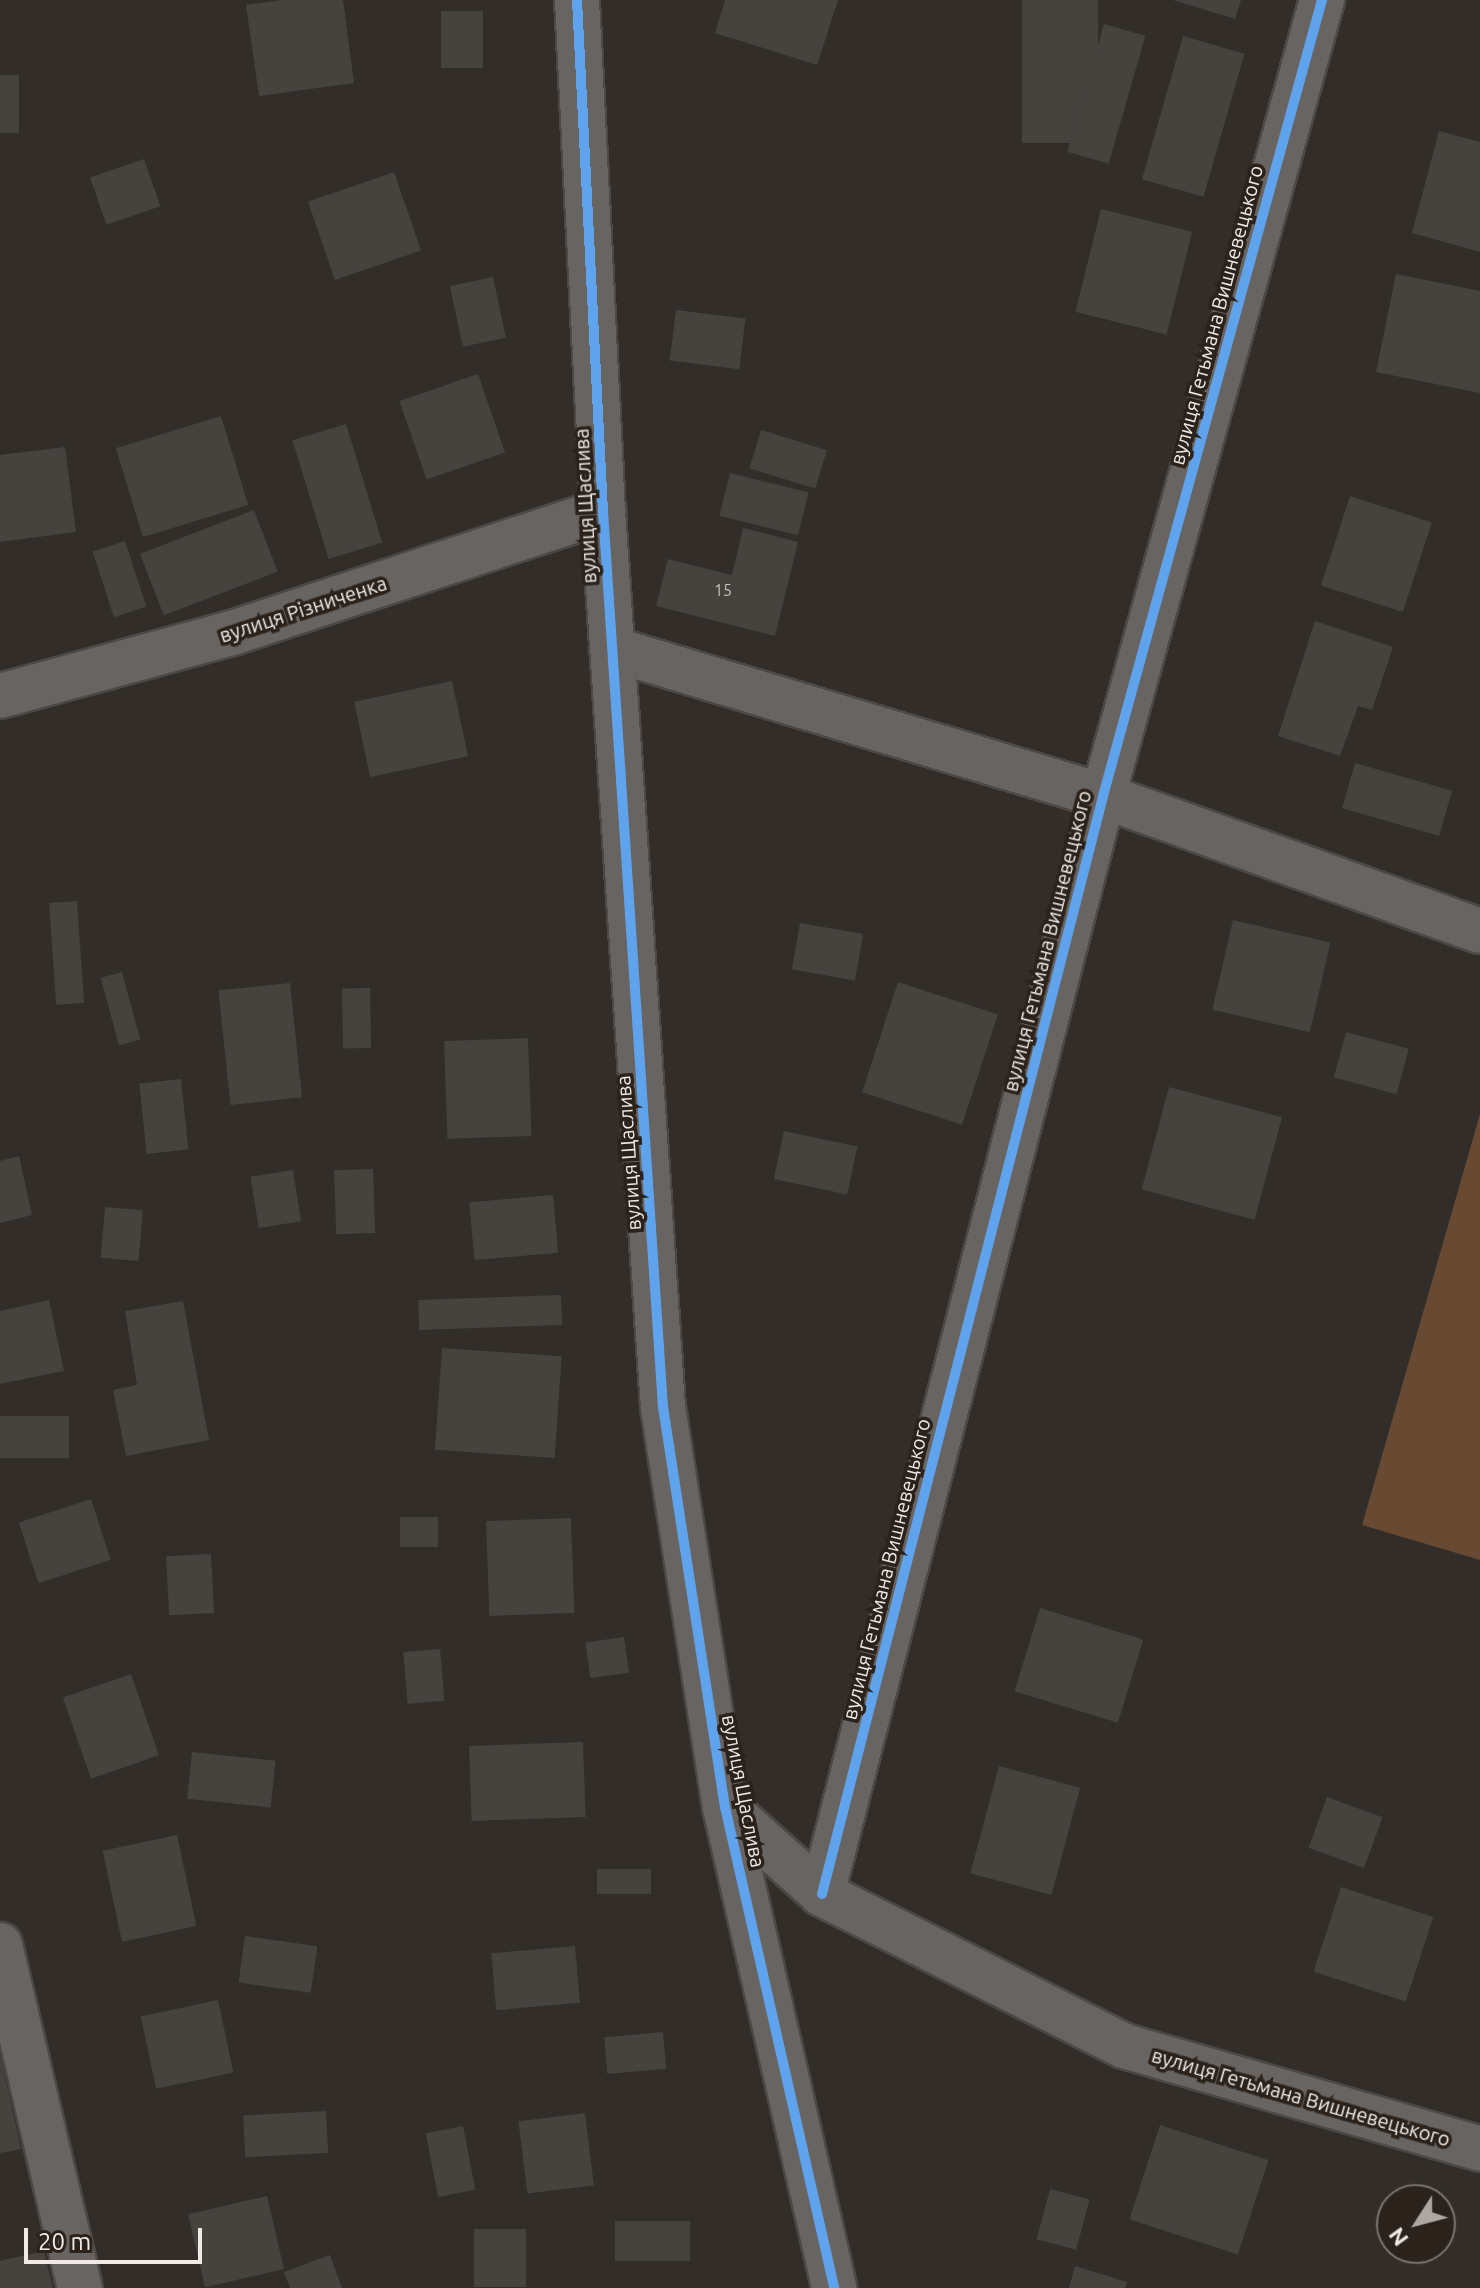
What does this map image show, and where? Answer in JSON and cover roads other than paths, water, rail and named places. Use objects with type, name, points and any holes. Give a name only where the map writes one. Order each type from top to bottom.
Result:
[{"type":"street","name":"вулиця Щаслива","points":[[577,0],[603,511],[663,1407],[725,1807],[834,2288]]},
{"type":"street","name":"вулиця Гетьмана Вишневецького","points":[[822,1894],[1103,796],[1322,0]]},
{"type":"street","name":"вулиця Різниченка","points":[[0,696],[232,633],[603,511]]},
{"type":"street","points":[[612,649],[1103,796],[1480,931]]},
{"type":"street","name":"вулиця Гетьмана Вишневецького","points":[[725,1807],[822,1894],[1124,2046],[1480,2149]]},
{"type":"street","points":[[0,1945],[80,2288]]}]
